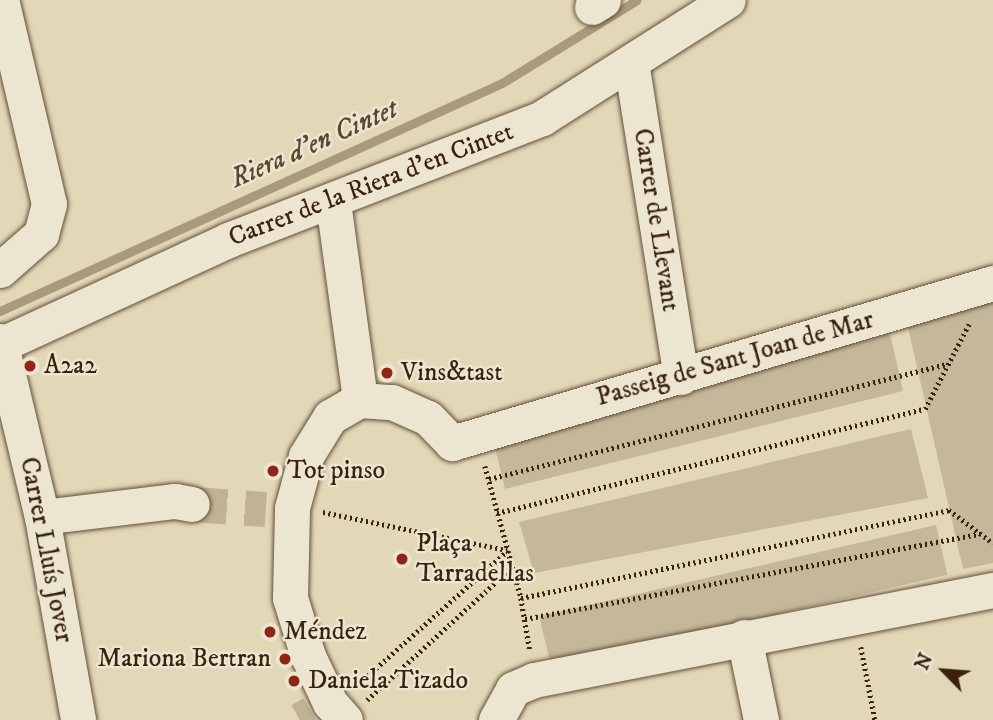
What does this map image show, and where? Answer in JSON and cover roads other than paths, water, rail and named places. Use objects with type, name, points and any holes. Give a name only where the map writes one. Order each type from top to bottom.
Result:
[{"type":"street","points":[[0,270],[41,234],[49,204],[1,0]]},
{"type":"street","name":"Carrer de la Riera d'en Cintet","points":[[0,343],[228,240],[333,202],[542,118],[728,0]]},
{"type":"street","name":"Carrer de Llevant","points":[[631,62],[681,377]]},
{"type":"street","points":[[333,202],[360,400],[330,417],[306,457],[290,509],[290,598],[308,656],[345,701]]},
{"type":"street","name":"Passeig de Sant Joan de Mar","points":[[360,400],[392,402],[428,418],[452,443],[477,433],[681,377],[991,283]]},
{"type":"street","name":"Carrer Lluís Jover","points":[[0,343],[42,517],[78,720]]},
{"type":"street","points":[[42,517],[175,501],[192,503]]},
{"type":"street","points":[[496,720],[513,689],[534,680],[993,590]]},
{"type":"street","points":[[744,637],[761,720]]},
{"type":"waterway","name":"Riera d'en Cintet","points":[[0,311],[502,83],[637,0]]},
{"type":"tunnel","points":[[192,504],[266,509]]},
{"type":"tunnel","points":[[300,720],[312,713]]},
{"type":"place","name":"A2a2","points":[[30,366]]},
{"type":"place","name":"Vins&tast","points":[[387,373]]},
{"type":"place","name":"Tot pinso","points":[[273,471]]},
{"type":"place","name":"Plaça Tarradellas","points":[[402,559]]},
{"type":"place","name":"Méndez","points":[[270,632]]},
{"type":"place","name":"Mariona Bertran","points":[[285,659]]},
{"type":"place","name":"Daniela Tizado","points":[[294,681]]}]
